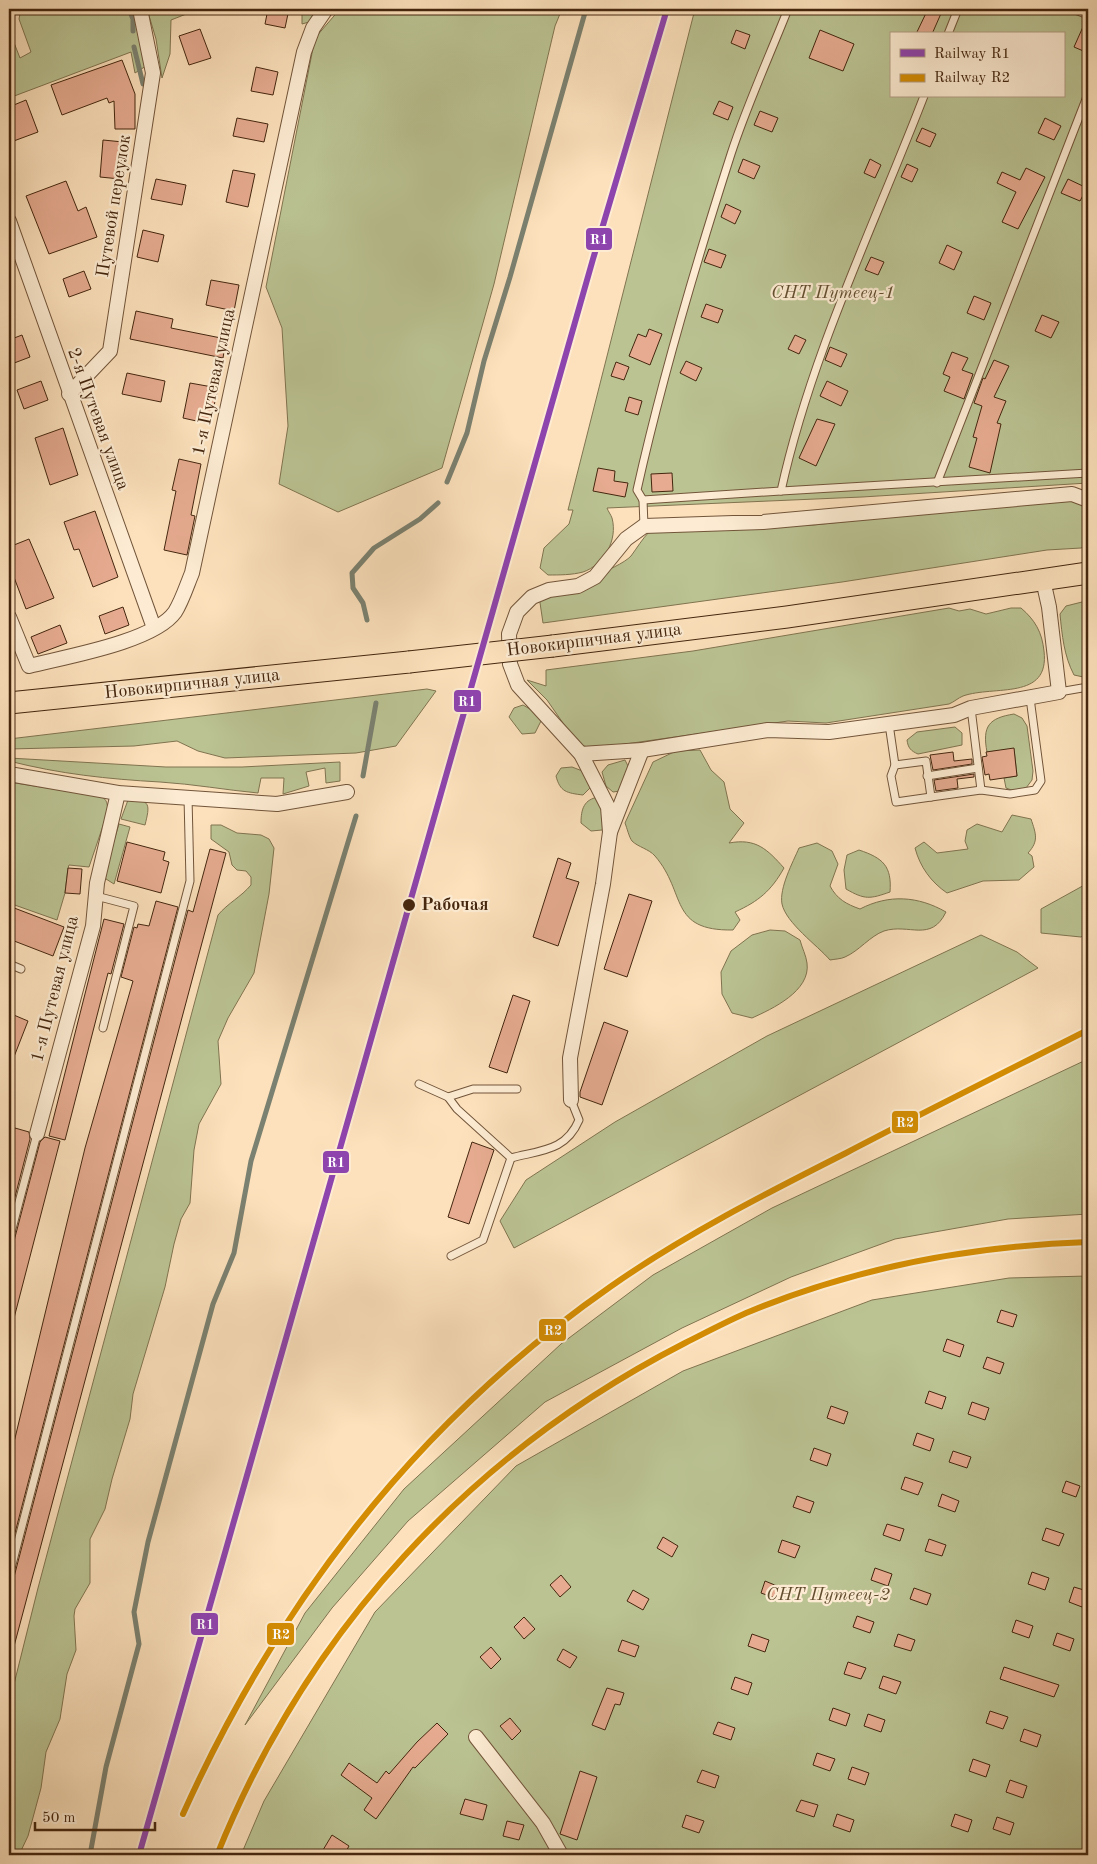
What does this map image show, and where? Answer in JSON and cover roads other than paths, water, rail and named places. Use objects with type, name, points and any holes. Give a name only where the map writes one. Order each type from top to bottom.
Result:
[{"type":"main road","name":"Новокирпичная улица","points":[[9,703],[553,646],[787,617],[1088,573]]},
{"type":"street","name":"Путевой переулок","points":[[69,394],[110,351],[153,73],[140,9]]},
{"type":"street","name":"1-я Путевая улица","points":[[9,617],[29,666],[110,646],[154,628],[174,613],[192,573],[304,52],[312,28],[326,9]]},
{"type":"street","name":"2-я Путевая улица","points":[[9,221],[69,394],[154,628]]},
{"type":"street","points":[[571,1100],[570,1058],[604,884],[610,832],[608,807],[581,754],[518,685],[510,664],[509,634],[517,612],[532,597],[549,590],[578,586],[595,577],[626,539],[644,526],[763,522],[1072,494],[1088,500]]},
{"type":"street","points":[[581,754],[642,750],[768,730],[829,732],[954,714],[971,708],[1060,692],[1049,607],[1043,580]]},
{"type":"street","points":[[610,832],[642,750]]},
{"type":"street","points":[[9,774],[118,792],[276,804],[347,792]]},
{"type":"street","name":"1-я Путевая улица","points":[[37,1134],[93,926],[96,896],[118,792]]},
{"type":"street","points":[[476,1738],[543,1823],[561,1855]]},
{"type":"lane","points":[[644,526],[643,500],[636,490],[645,452],[732,152],[788,9]]},
{"type":"lane","points":[[949,32],[958,9]]},
{"type":"lane","points":[[1074,9],[1088,14]]},
{"type":"lane","points":[[937,483],[1088,94]]},
{"type":"lane","points":[[782,491],[792,443],[809,387],[923,98]]},
{"type":"lane","points":[[643,500],[1088,473]]},
{"type":"lane","points":[[1060,692],[1088,687]]},
{"type":"lane","points":[[889,724],[895,765],[891,776],[896,802],[981,790],[1010,794],[1035,790],[1041,781],[1030,698]]},
{"type":"lane","points":[[971,708],[981,790]]},
{"type":"lane","points":[[895,765],[926,761],[930,797]]},
{"type":"lane","points":[[928,776],[978,768]]},
{"type":"lane","points":[[9,1576],[190,881],[188,796]]},
{"type":"lane","points":[[96,896],[134,906],[103,1028]]},
{"type":"lane","points":[[9,964],[21,969]]},
{"type":"lane","points":[[419,1084],[448,1097],[457,1109],[511,1158]]},
{"type":"lane","points":[[448,1097],[473,1089],[517,1089]]},
{"type":"lane","points":[[511,1158],[560,1146],[574,1133],[579,1120],[571,1100]]},
{"type":"lane","points":[[9,1240],[37,1134]]},
{"type":"lane","points":[[451,1256],[483,1240],[511,1158]]},
{"type":"waterway","points":[[21,12],[30,9]]},
{"type":"waterway","points":[[129,9],[133,19],[133,31]]},
{"type":"waterway","points":[[447,482],[467,433],[484,361],[510,277],[586,9]]},
{"type":"waterway","points":[[134,47],[143,84]]},
{"type":"waterway","points":[[367,620],[363,603],[353,588],[352,573],[374,548],[420,519],[438,503]]},
{"type":"waterway","points":[[363,776],[376,703]]},
{"type":"waterway","points":[[90,1855],[106,1767],[139,1644],[134,1612],[148,1542],[213,1304],[234,1253],[251,1161],[356,816]]},
{"type":"rail line","name":"R1","points":[[139,1855],[593,259],[667,9]]},
{"type":"rail line","name":"R2","points":[[183,1814],[221,1736],[263,1661],[310,1589],[360,1521],[416,1456],[476,1396],[540,1339],[638,1268],[725,1216],[936,1106],[1088,1030]]},
{"type":"rail line","name":"R2","points":[[217,1855],[254,1773],[298,1696],[348,1624],[404,1556],[466,1494],[534,1438],[607,1387],[685,1343],[718,1326],[791,1296],[874,1271],[959,1254],[1002,1248],[1088,1242]]},
{"type":"place","name":"Рабочая","points":[[409,905]]},
{"type":"park label","name":"СНТ Путеец-1","points":[[833,293]]},
{"type":"park label","name":"СНТ Путеец-2","points":[[828,1595]]}]
